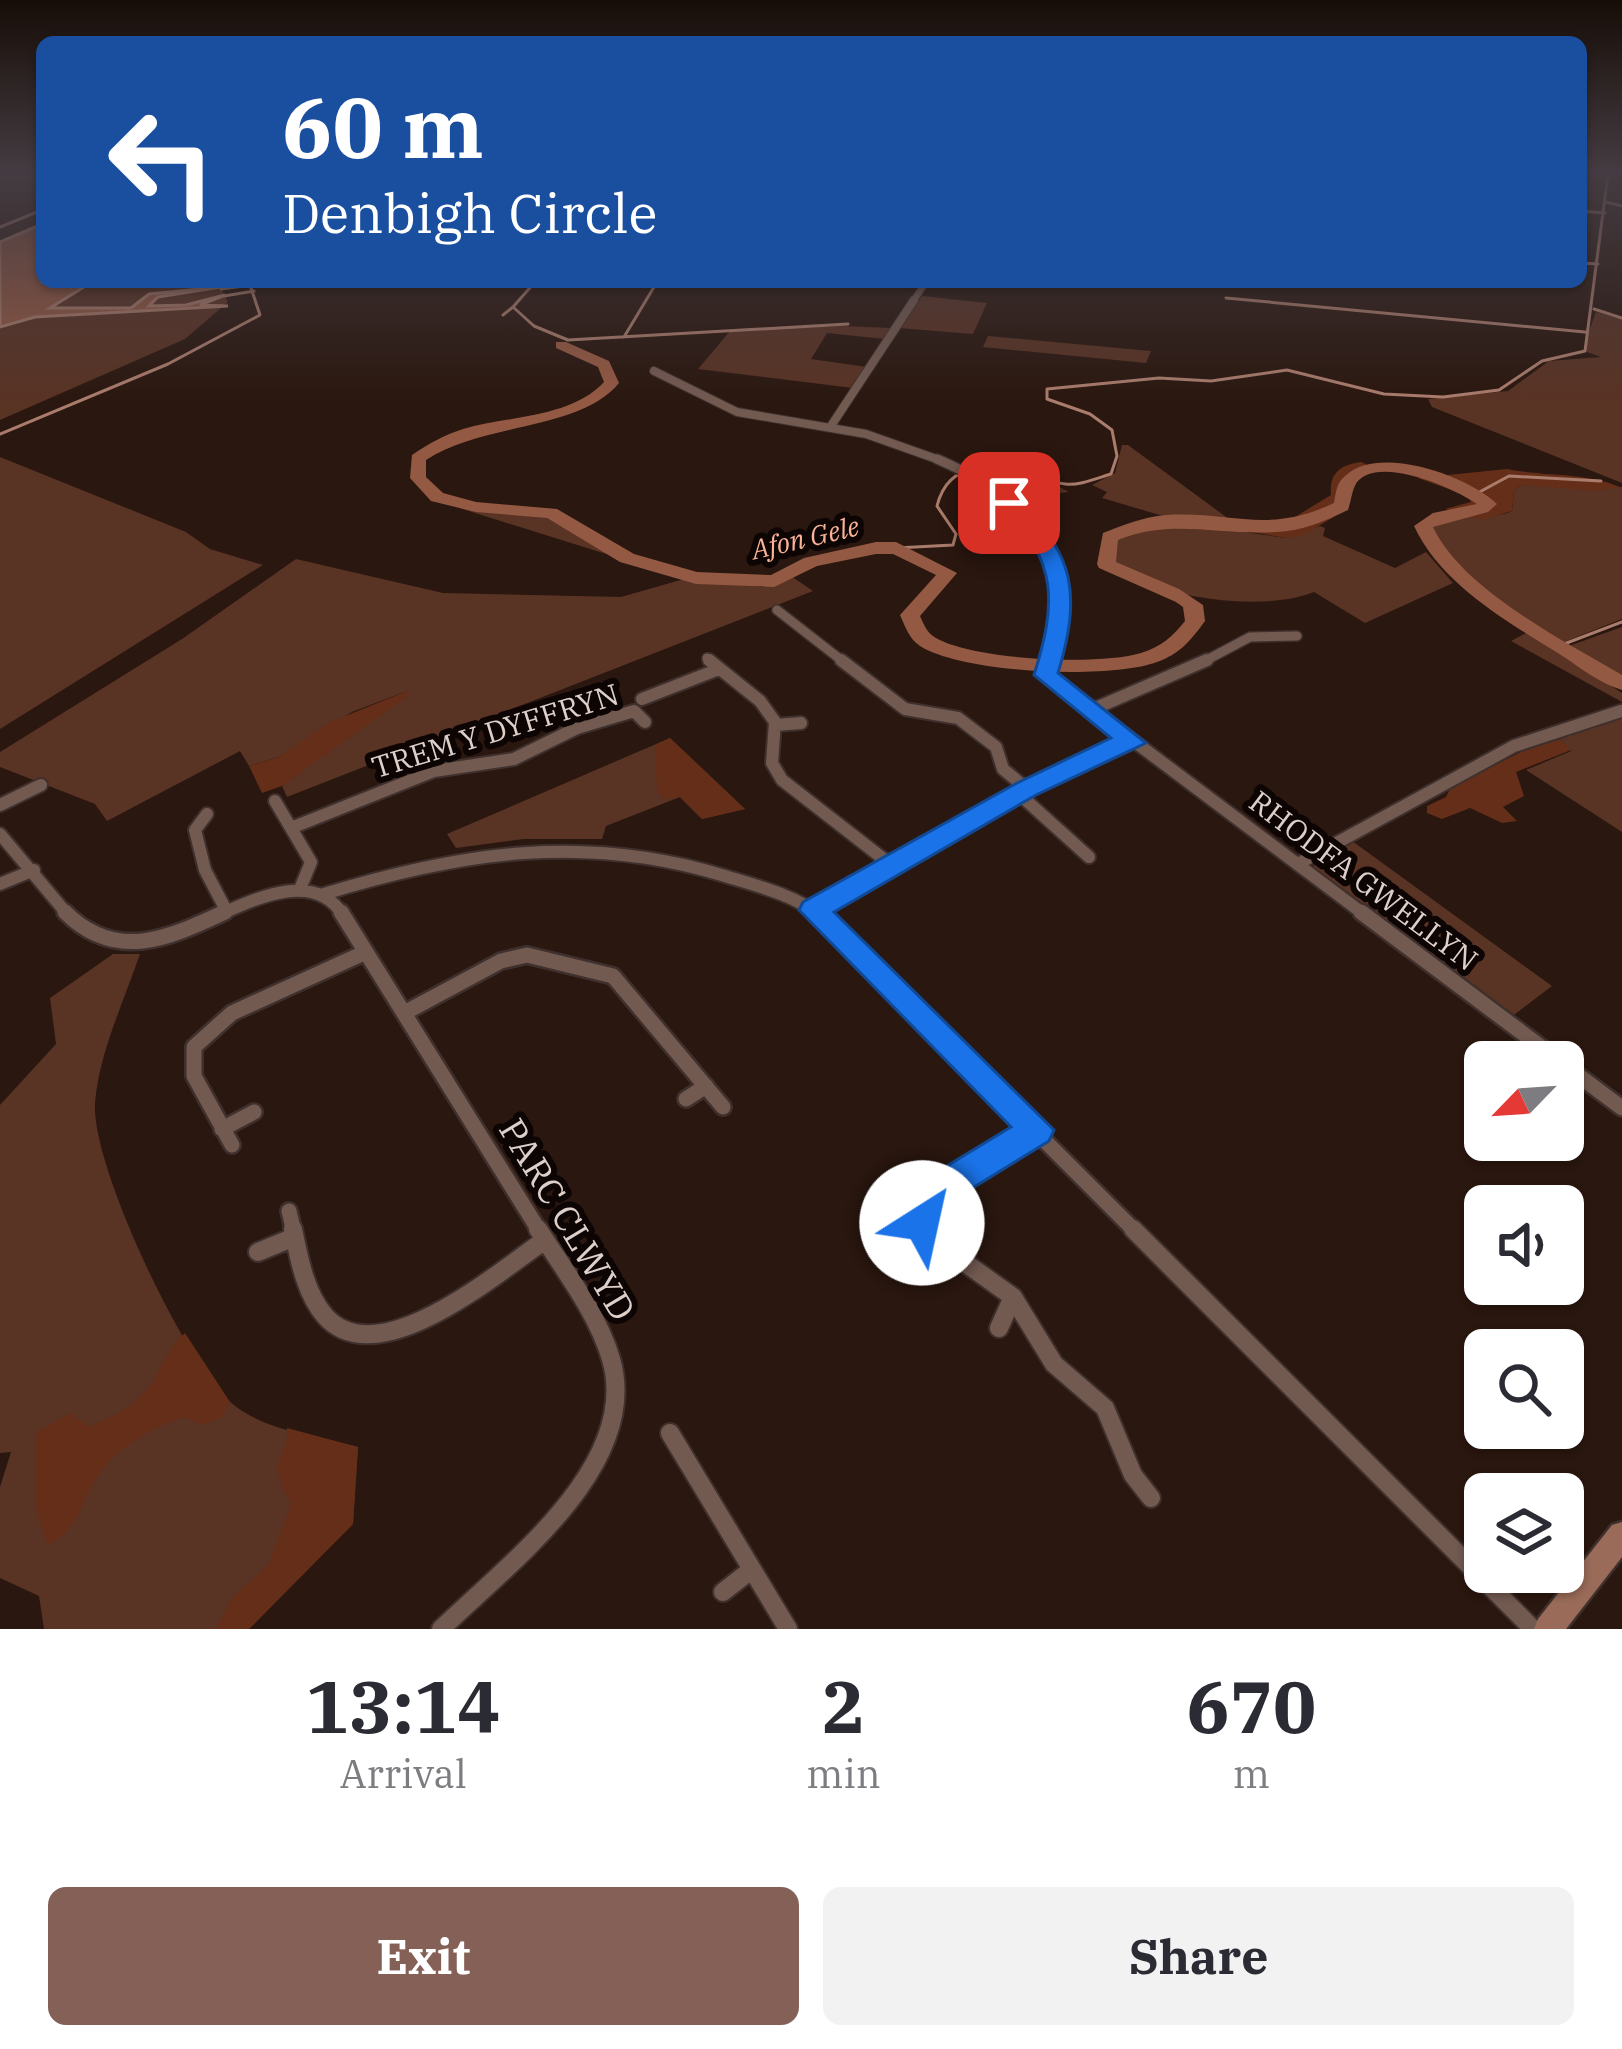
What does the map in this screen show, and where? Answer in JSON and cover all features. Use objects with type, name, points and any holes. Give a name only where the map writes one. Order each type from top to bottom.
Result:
[{"type":"street","points":[[653,371],[742,414],[831,426],[922,288]]},
{"type":"street","name":"RHODFA GWELLYN","points":[[831,426],[966,473],[1038,530],[1058,573],[1063,620],[1047,668],[1091,710],[1533,1041]]},
{"type":"street","points":[[781,618],[904,709],[958,718],[996,747],[1003,769],[1086,855],[1101,845]]},
{"type":"street","points":[[1091,710],[1180,674],[1250,637],[1297,636]]},
{"type":"street","points":[[707,658],[776,725],[801,723]]},
{"type":"street","points":[[642,699],[718,669]]},
{"type":"street","points":[[839,680],[856,672]]},
{"type":"street","points":[[661,692],[673,704]]},
{"type":"street","name":"TREM Y DYFFRYN","points":[[291,828],[434,771],[514,759],[577,728],[634,711],[645,722]]},
{"type":"street","points":[[1298,864],[1320,847],[1514,746],[1621,711]]},
{"type":"street","points":[[776,725],[771,754],[776,771],[848,836],[890,864]]},
{"type":"street","points":[[814,910],[1023,791],[1123,743],[1134,743]]},
{"type":"street","points":[[0,805],[41,785]]},
{"type":"street","points":[[275,801],[310,862],[300,889]]},
{"type":"street","points":[[207,814],[189,831],[227,912]]},
{"type":"street","points":[[0,834],[81,928],[103,941],[149,944],[300,889],[324,894],[448,856],[497,848],[599,846],[653,853],[707,868],[814,910],[1533,1629]]},
{"type":"street","points":[[0,884],[34,870]]},
{"type":"street","name":"PARC CLWYD","points":[[324,894],[404,1012],[545,1240],[611,1357],[616,1413],[604,1445],[575,1491],[441,1629]]},
{"type":"street","points":[[232,1145],[191,1062],[206,1033],[232,1013],[366,952]]},
{"type":"street","points":[[404,1012],[497,954],[527,956],[613,976],[723,1107]]},
{"type":"street","name":"RHODFA GWELLYN","points":[[1584,1080],[1622,1108]]},
{"type":"street","points":[[686,1099],[706,1086]]},
{"type":"street","points":[[222,1129],[254,1112]]},
{"type":"street","points":[[1036,1130],[929,1195],[922,1208],[929,1238],[1013,1297],[1054,1364],[1105,1408],[1133,1475],[1150,1498]]},
{"type":"street","points":[[289,1211],[292,1238],[317,1309],[328,1324],[369,1339],[408,1330],[545,1240]]},
{"type":"street","points":[[258,1252],[292,1238]]},
{"type":"street","points":[[999,1328],[1013,1297]]},
{"type":"street","points":[[670,1433],[788,1629]]},
{"type":"street","points":[[1548,1629],[1622,1535]]},
{"type":"street","points":[[723,1592],[752,1570]]},
{"type":"shaded area","points":[[0,250],[36,250],[36,288],[82,288],[50,308],[131,308],[149,294],[211,288],[215,288],[158,297],[149,306],[186,305],[225,295],[200,305],[228,306],[35,317],[0,327]]},
{"type":"shaded area","points":[[76,288],[221,288],[228,302],[185,339],[0,420],[0,327],[36,317]]},
{"type":"shaded area","points":[[922,296],[987,303],[973,334],[899,328]]},
{"type":"shaded area","points":[[1596,312],[1622,319],[1622,483],[1432,407],[1428,399],[1508,391],[1549,361],[1601,357],[1587,352],[1585,342]]},
{"type":"shaded area","points":[[891,328],[885,339],[827,333],[811,359],[867,367],[853,388],[698,369],[731,330]]},
{"type":"shaded area","points":[[988,336],[1151,351],[1146,363],[983,347]]},
{"type":"shaded area","points":[[1122,445],[1233,522],[1163,516],[1102,498],[1107,492],[1092,485],[1115,473]]},
{"type":"shaded area","points":[[0,457],[186,532],[210,549],[263,565],[0,729]]},
{"type":"shaded area","points":[[1361,462],[1379,470],[1357,476],[1344,511],[1303,535],[1286,538],[1193,522],[1205,516],[1285,523],[1331,495],[1337,471]]},
{"type":"shaded area","points":[[990,468],[1039,476],[1069,492],[1008,499],[971,473]]},
{"type":"shaded area","points":[[1507,469],[1593,479],[1620,487],[1594,491],[1522,485],[1514,490],[1512,511],[1482,520],[1445,509],[1471,502],[1468,496],[1418,478]]},
{"type":"shaded area","points":[[1522,485],[1622,487],[1622,619],[1564,642],[1483,595],[1446,565],[1427,527],[1446,517],[1512,511],[1514,490]]},
{"type":"shaded area","points":[[456,507],[545,517],[619,558]]},
{"type":"shaded area","points":[[1176,522],[1286,538],[1320,526],[1325,528],[1323,536],[1395,568],[1426,552],[1453,583],[1365,623],[1314,592],[1266,601],[1209,599],[1153,586],[1110,564],[1106,547],[1119,533]]},
{"type":"shaded area","points":[[296,559],[443,593],[621,597],[684,579],[763,587],[791,576],[813,591],[287,797],[282,786],[294,775],[407,691],[352,712],[279,757],[249,766],[240,751],[107,821],[95,804],[0,767],[0,752],[182,639]]},
{"type":"shaded area","points":[[1622,627],[1622,682],[1569,646],[1616,629]]},
{"type":"shaded area","points":[[1528,632],[1622,693],[1622,702],[1511,641]]},
{"type":"shaded area","points":[[407,691],[409,695],[282,786],[262,793],[249,766],[279,757],[328,723]]},
{"type":"shaded area","points":[[1622,715],[1622,832],[1526,770],[1571,751],[1560,739]]},
{"type":"shaded area","points":[[670,738],[745,809],[702,819],[680,797],[606,826],[602,839],[524,839],[456,848],[447,834]]},
{"type":"shaded area","points":[[670,738],[745,809],[702,819],[680,797],[665,799],[657,792],[655,745]]},
{"type":"shaded area","points":[[1560,739],[1571,750],[1516,772],[1524,796],[1503,807],[1517,821],[1502,823],[1470,808],[1442,819],[1427,813],[1427,806],[1446,797],[1451,787],[1527,749]]},
{"type":"shaded area","points":[[1348,838],[1552,986],[1511,1017],[1313,867],[1322,853]]},
{"type":"shaded area","points":[[113,954],[140,954],[101,1065],[95,1103],[98,1132],[124,1213],[165,1305],[210,1379],[242,1411],[274,1426],[358,1447],[353,1524],[249,1629],[44,1629],[39,1596],[0,1578],[0,1487],[11,1452],[0,1453],[0,1105],[56,1044],[50,998]]},
{"type":"shaded area","points":[[185,1333],[230,1402],[222,1417],[202,1425],[183,1417],[131,1443],[100,1473],[71,1527],[48,1545],[36,1510],[35,1433],[70,1413],[89,1427],[129,1406],[147,1390]]},
{"type":"shaded area","points":[[287,1428],[358,1447],[353,1524],[249,1629],[216,1629],[232,1598],[269,1564],[291,1504],[278,1468]]},
{"type":"waterway","points":[[1596,264],[1598,250]]},
{"type":"waterway","points":[[1587,263],[1596,264]]},
{"type":"waterway","points":[[896,548],[953,545],[956,534],[937,506],[945,486],[973,469],[1010,471],[1070,484],[1111,474],[1117,456],[1112,430],[1090,414],[1047,399],[1047,389],[1159,378],[1211,381],[1287,370],[1384,394],[1443,397],[1499,390],[1542,361],[1585,351],[1596,264]]},
{"type":"waterway","points":[[221,289],[229,288]]},
{"type":"waterway","points":[[513,307],[530,288]]},
{"type":"waterway","points":[[624,337],[653,288]]},
{"type":"waterway","points":[[0,434],[168,364],[260,315],[252,291]]},
{"type":"waterway","points":[[224,296],[252,291]]},
{"type":"waterway","points":[[1226,298],[1585,332]]},
{"type":"waterway","points":[[503,315],[513,307]]},
{"type":"waterway","points":[[513,307],[534,326],[568,340],[624,337]]},
{"type":"waterway","points":[[1594,309],[1622,318]]},
{"type":"waterway","points":[[624,337],[848,324]]},
{"type":"waterway","name":"Afon Gele","points":[[561,345],[604,364],[612,383],[580,406],[467,433],[418,458],[418,478],[437,497],[476,507],[551,513],[627,558],[696,578],[774,581],[811,562],[896,548],[948,573],[910,615],[919,635],[930,644],[991,658],[1073,667],[1149,658],[1178,644],[1195,621],[1193,605],[1183,598],[1106,564],[1109,537],[1167,521],[1252,527],[1311,521],[1342,506],[1347,482],[1360,472],[1397,468],[1439,478],[1488,504],[1423,526],[1432,545],[1478,590],[1622,684]]},
{"type":"waterway","points":[[1474,495],[1509,476],[1601,481]]},
{"type":"waterway","points":[[1564,644],[1622,622]]},
{"type":"route","points":[[922,1223],[922,1208],[929,1195],[1036,1130],[814,910],[1027,789],[1123,743],[1134,743],[1046,675],[1063,620],[1058,573],[1038,530],[1009,503]]}]
